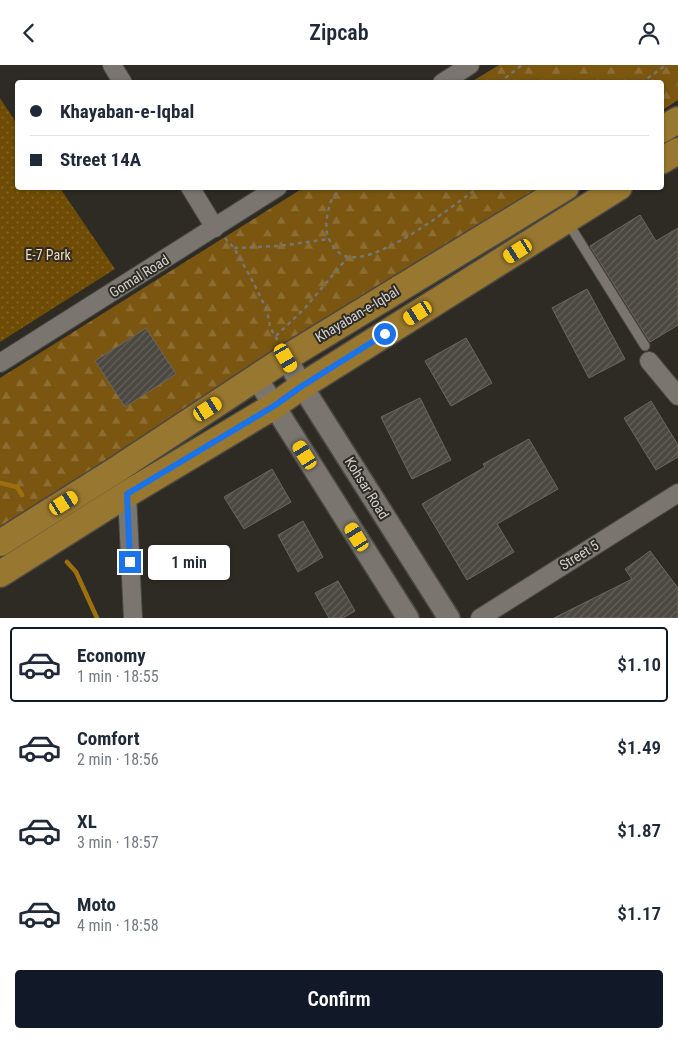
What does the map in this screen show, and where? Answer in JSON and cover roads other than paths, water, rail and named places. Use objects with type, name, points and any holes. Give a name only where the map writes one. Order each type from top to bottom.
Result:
[{"type":"main road","points":[[664,128],[678,120]]},
{"type":"main road","points":[[664,159],[678,151]]},
{"type":"main road","name":"Khayaban-e-Iqbal","points":[[0,543],[113,472],[256,377],[281,347],[561,190]]},
{"type":"main road","points":[[0,574],[127,494],[274,406],[302,386],[614,190]]},
{"type":"street","points":[[112,65],[121,80]]},
{"type":"street","points":[[447,80],[470,65]]},
{"type":"street","points":[[192,190],[215,228]]},
{"type":"street","name":"Gomal Road","points":[[0,363],[273,190]]},
{"type":"street","name":"Kohsar Road","points":[[281,347],[302,386],[449,618]]},
{"type":"street","points":[[647,354],[678,396]]},
{"type":"street","points":[[256,377],[408,618]]},
{"type":"street","name":"Street 5","points":[[480,618],[678,493]]},
{"type":"street","points":[[127,494],[133,618]]},
{"type":"lane","points":[[567,220],[647,354]]},
{"type":"waterway","points":[[0,483],[17,487],[22,495]]},
{"type":"waterway","points":[[67,562],[76,572],[97,618]]},
{"type":"park label","name":"E-7 Park","points":[[48,255]]}]
